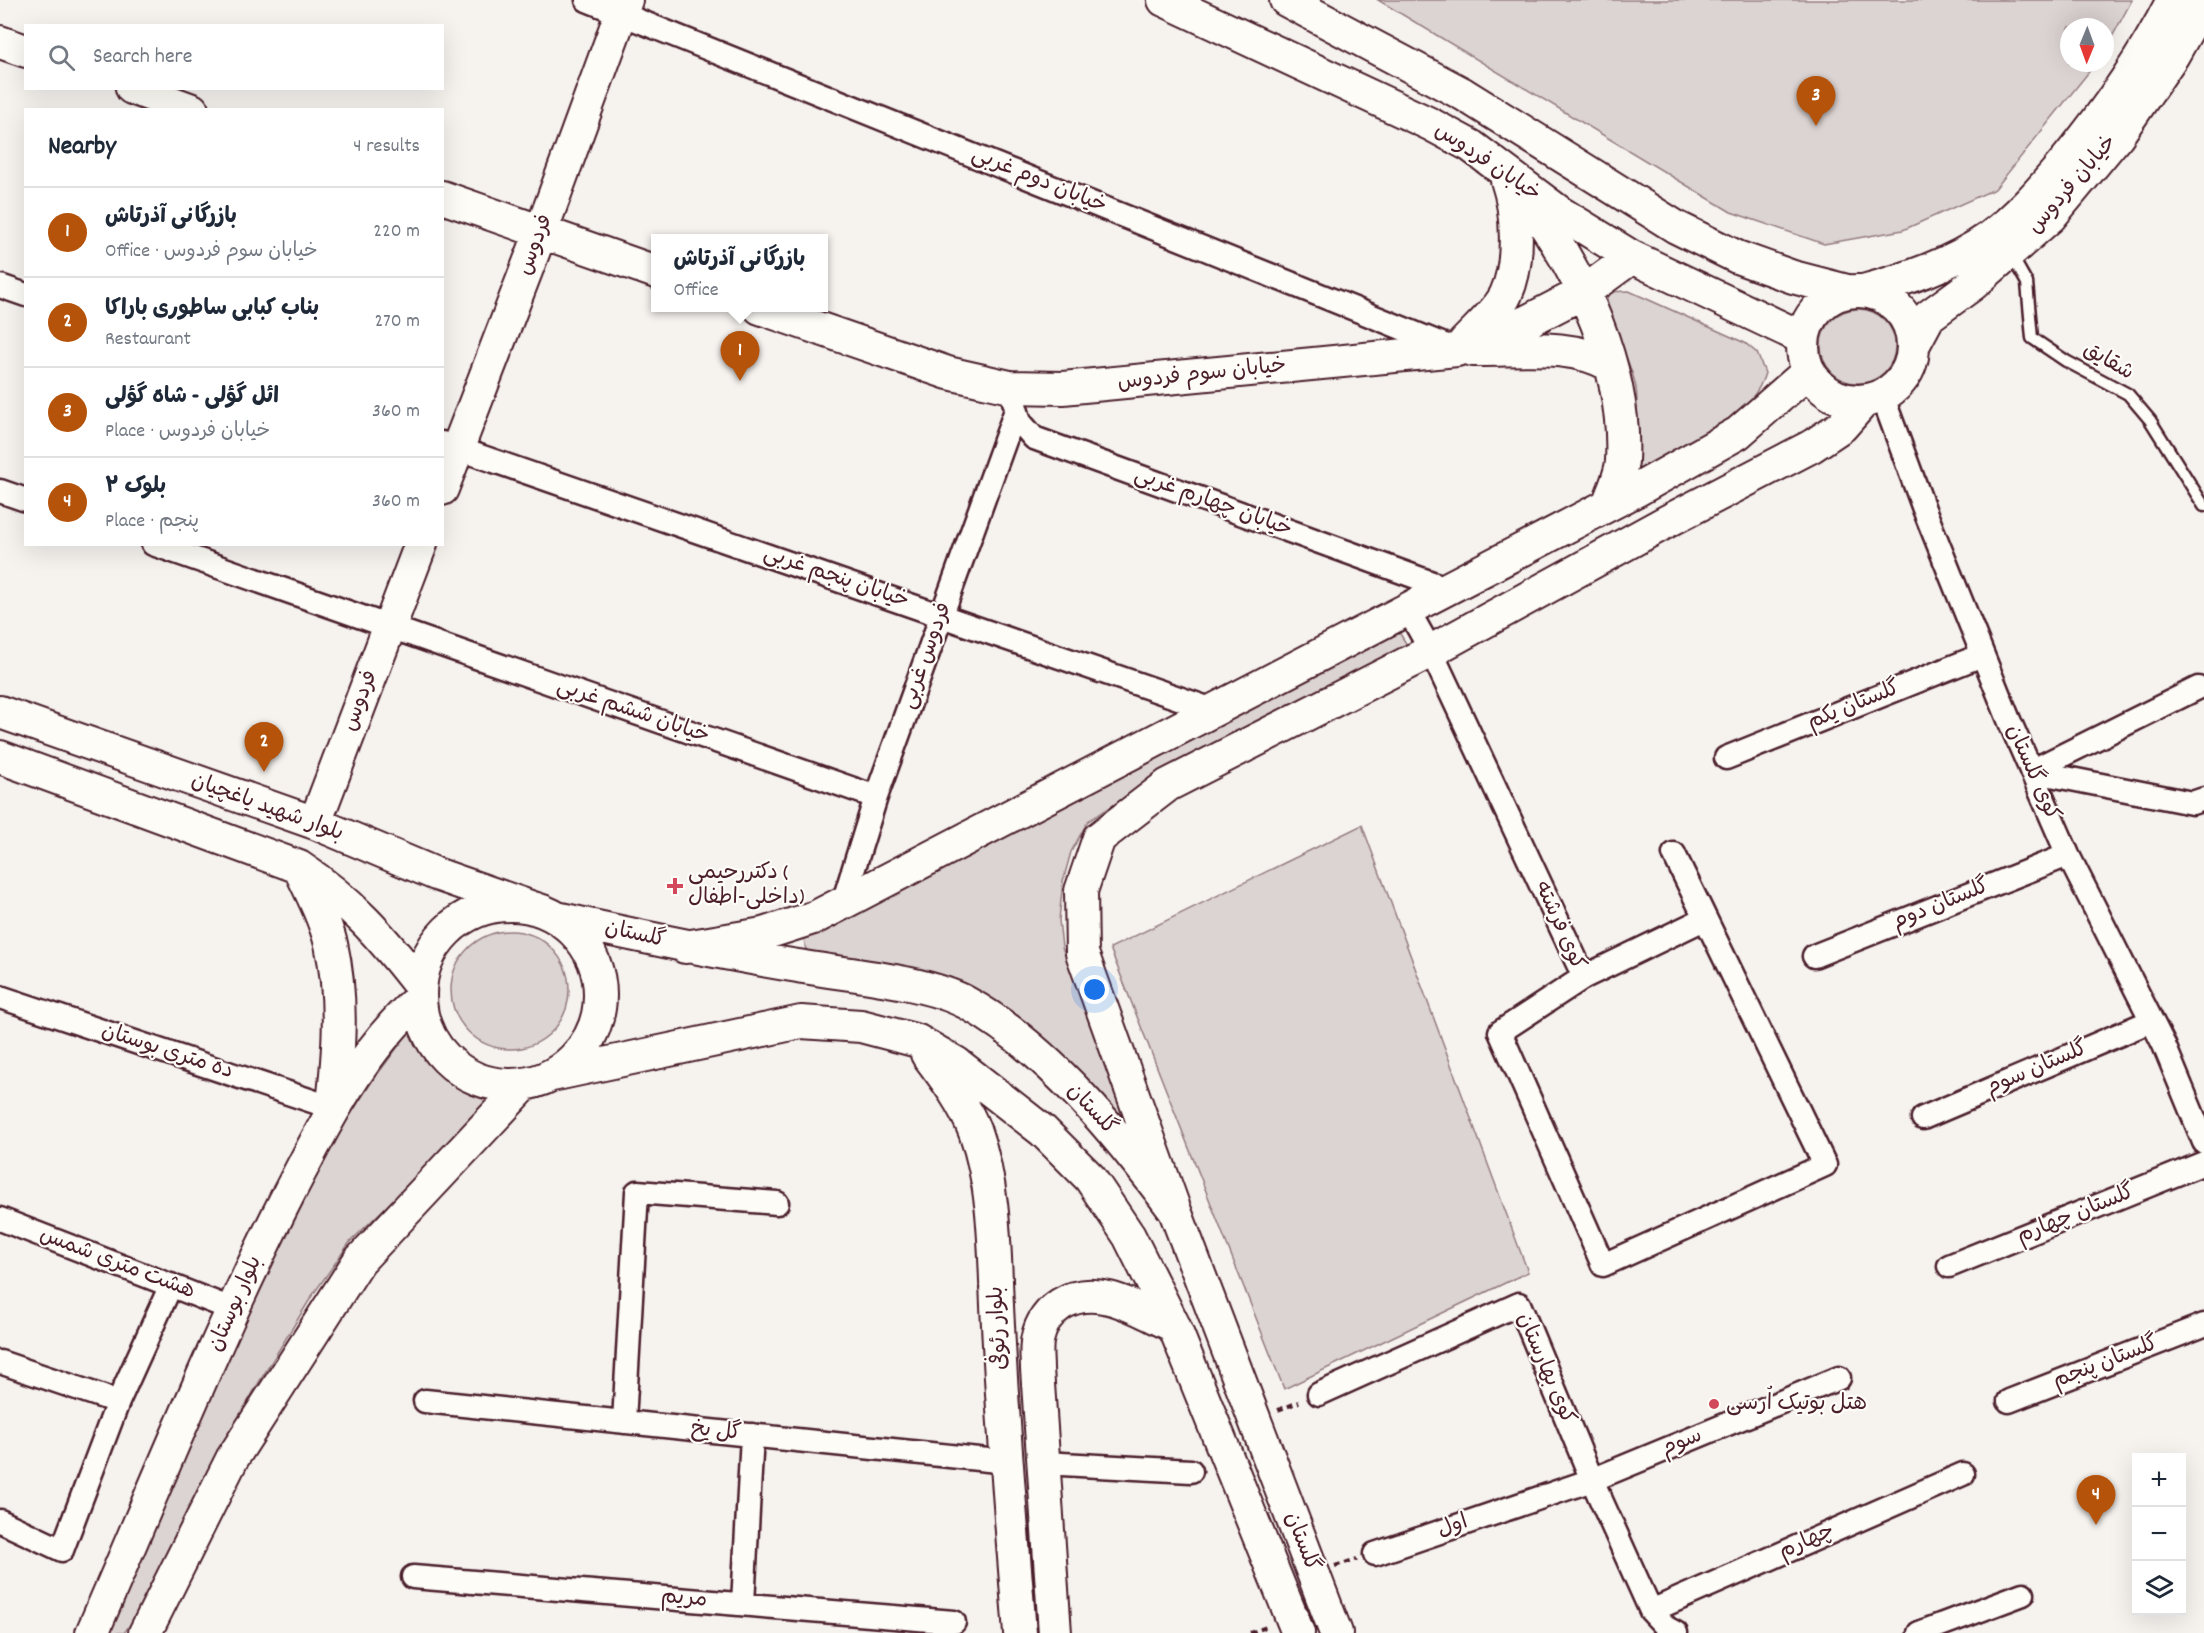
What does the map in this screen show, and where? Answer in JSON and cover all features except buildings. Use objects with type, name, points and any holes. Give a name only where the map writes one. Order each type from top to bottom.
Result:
[{"type":"main road","name":"خیابان فردوس","points":[[1164,0],[1430,124],[1471,146],[1503,168],[1558,212],[1632,257],[1803,338]]},
{"type":"main road","name":"خیابان فردوس","points":[[1286,0],[1463,94],[1676,227],[1737,257],[1793,277],[1855,291],[1904,279],[1953,259],[1989,238],[2029,205],[2101,117],[2150,47],[2173,0]]},
{"type":"main road","name":"خیابان فردوس","points":[[1914,344],[1929,316],[2010,253],[2050,217],[2118,135],[2173,55],[2204,0]]},
{"type":"main road","name":"فردوس","points":[[444,478],[450,446],[541,232],[624,6]]},
{"type":"main road","points":[[0,42],[24,50]]},
{"type":"main road","points":[[137,90],[187,108]]},
{"type":"main road","points":[[1503,168],[1553,234],[1584,292],[1605,342],[1619,408],[1622,463],[1608,505]]},
{"type":"main road","points":[[1457,350],[1506,296],[1514,260],[1516,232],[1511,191],[1503,168]]},
{"type":"main road","points":[[444,198],[651,270]]},
{"type":"main road","name":"خیابان سوم فردوس","points":[[772,312],[948,373],[1013,399],[1063,388],[1457,350],[1528,321],[1584,292],[1632,257]]},
{"type":"main road","points":[[1175,1211],[1082,953],[1081,891],[1099,838],[1168,785],[1431,651],[1666,522],[1812,446],[1842,426],[1873,398],[1896,387],[1906,375],[1912,360],[1914,344],[1911,328],[1904,314],[1886,298],[1855,291],[1831,297],[1817,308],[1808,322],[1803,338],[1803,355],[1809,371],[1818,384],[1832,394],[1847,400],[1873,398]]},
{"type":"main road","points":[[1457,350],[1554,350],[1593,356],[1610,365]]},
{"type":"main road","points":[[685,947],[763,934],[816,917],[1608,505],[1738,433],[1809,371]]},
{"type":"main road","name":"فردوس","points":[[315,823],[420,546]]},
{"type":"main road","points":[[4,758],[11,716]]},
{"type":"main road","name":"بلوار شهید یاغچیان","points":[[11,716],[315,823],[436,874],[545,913]]},
{"type":"main road","name":"بلوار شهید یاغچیان","points":[[4,758],[298,867],[333,889],[379,934],[420,992]]},
{"type":"main road","points":[[298,867],[320,912],[331,944],[337,987],[338,1054],[333,1108]]},
{"type":"main road","points":[[145,1633],[232,1459],[359,1261],[538,1080],[579,1052],[590,1037],[599,1012],[600,984],[593,958],[578,935],[545,913],[507,905],[482,909],[459,921],[440,939],[431,953],[420,992],[428,1031],[436,1046],[453,1065],[483,1080],[500,1084],[538,1080]]},
{"type":"main road","name":"گلستان","points":[[545,913],[685,947],[916,986],[965,1002],[1020,1039],[1088,1106],[1138,1161],[1175,1211],[1336,1633]]},
{"type":"main road","name":"بلوار بوستان","points":[[92,1633],[257,1256],[333,1108],[394,1021],[420,992]]},
{"type":"main road","name":"گلستان","points":[[538,1080],[801,1022],[861,1026],[918,1041],[956,1063],[1043,1131],[1090,1178],[1129,1236],[1174,1326],[1298,1633]]},
{"type":"main road","name":"بلوار رئوفی","points":[[918,1041],[956,1092],[974,1131],[987,1173],[993,1215],[1007,1462],[1020,1633]]},
{"type":"main road","name":"بلوار رئوفی","points":[[1055,1633],[1037,1369],[1038,1337],[1048,1312],[1066,1300],[1089,1295],[1112,1298],[1174,1326]]},
{"type":"main road","points":[[1007,1462],[1043,1463]]},
{"type":"street","name":"خیابان دوم غربی","points":[[586,0],[624,6],[1457,350]]},
{"type":"street","points":[[0,285],[24,294]]},
{"type":"street","name":"کوی گلستان","points":[[1873,398],[2068,855],[2151,1021],[2204,1142]]},
{"type":"street","name":"خیابان چهارم غربی","points":[[1013,399],[1020,422],[1034,438],[1446,588]]},
{"type":"street","name":"فردوس غربی","points":[[843,903],[876,797],[942,615],[1013,399]]},
{"type":"street","name":"خیابان پنجم غربی","points":[[450,446],[1213,710]]},
{"type":"street","points":[[0,491],[24,499]]},
{"type":"street","name":"خیابان ششم غربی","points":[[159,546],[876,797]]},
{"type":"street","name":"کوی فرشته","points":[[1407,608],[1431,651],[1584,977],[1500,1032],[1603,1265],[1825,1165],[1704,920]]},
{"type":"street","name":"گلستان یکم","points":[[1726,758],[1983,655]]},
{"type":"street","points":[[2031,771],[2198,688]]},
{"type":"street","points":[[2031,771],[2192,803],[2204,799]]},
{"type":"street","points":[[1584,977],[1704,920],[1674,854]]},
{"type":"street","name":"گلستان دوم","points":[[1814,956],[2068,855]]},
{"type":"street","name":"ده متری بوستان","points":[[0,997],[333,1108]]},
{"type":"street","name":"گلستان سوم","points":[[1923,1118],[2151,1021]]},
{"type":"street","name":"گلستان چهارم","points":[[1949,1266],[2204,1163]]},
{"type":"street","points":[[624,1422],[637,1192],[777,1203]]},
{"type":"street","name":"هشت متری شمس","points":[[0,1219],[234,1310]]},
{"type":"street","points":[[0,1521],[62,1550],[118,1402],[171,1285]]},
{"type":"street","name":"کوی بهارستان","points":[[1319,1394],[1519,1304],[1592,1480],[1663,1626]]},
{"type":"street","name":"گلستان پنجم","points":[[2009,1401],[2204,1325]]},
{"type":"street","points":[[0,1362],[118,1402]]},
{"type":"street","name":"سوم","points":[[1592,1480],[1839,1378]]},
{"type":"street","name":"گل یخ","points":[[425,1401],[1007,1462]]},
{"type":"street","points":[[743,1604],[752,1435]]},
{"type":"street","points":[[1043,1463],[1191,1471]]},
{"type":"street","name":"چهارم","points":[[1663,1626],[1963,1474]]},
{"type":"street","name":"اول","points":[[1375,1554],[1592,1480]]},
{"type":"street","name":"مریم","points":[[413,1577],[954,1622]]},
{"type":"street","points":[[1919,1633],[2023,1594]]},
{"type":"lane","name":"شقایق","points":[[2010,253],[2027,283],[2032,338],[2066,360],[2128,394],[2150,420],[2204,506]]},
{"type":"path","points":[[1254,1419],[1319,1394]]},
{"type":"path","points":[[1313,1573],[1375,1554]]},
{"type":"shaded area","points":[[1378,0],[2132,0],[2114,33],[2114,18],[2060,18],[2060,72],[2089,72],[1995,189],[1903,230],[1824,244],[1731,212]]},
{"type":"shaded area","points":[[1629,291],[1745,343],[1757,353],[1765,373],[1757,391],[1727,422],[1686,449],[1627,479],[1635,431],[1637,393],[1632,373],[1613,324],[1607,292]]},
{"type":"shaded area","points":[[1858,309],[1879,315],[1889,325],[1895,346],[1889,367],[1879,377],[1858,383],[1837,377],[1827,367],[1821,346],[1827,325],[1837,315]]},
{"type":"shaded area","points":[[1399,632],[1407,645],[1405,649],[1232,734],[1106,810],[1088,821],[1071,852],[1063,881],[1059,920],[1062,947],[1139,1150],[1040,1043],[813,958],[806,950],[804,939],[812,931]]},
{"type":"shaded area","points":[[1362,825],[1528,1272],[1284,1389],[1110,948]]},
{"type":"shaded area","points":[[510,931],[533,935],[552,948],[565,967],[569,990],[565,1013],[552,1032],[533,1045],[510,1049],[487,1045],[468,1032],[455,1013],[451,990],[455,967],[468,948],[487,935]]},
{"type":"shaded area","points":[[414,1025],[429,1056],[458,1083],[491,1104],[350,1242],[312,1296],[255,1389],[185,1516],[132,1622],[124,1633],[108,1633],[297,1197],[371,1083]]},
{"type":"place","name":"ائل گؤلی - شاه گؤلی","points":[[1816,126]]},
{"type":"place","name":"بازرگانی آذرتاش","points":[[740,381]]},
{"type":"place","name":"بناب کبابی ساطوری باراکا","points":[[264,772]]},
{"type":"place","name":"دکتررحیمی ( داخلی-اطفال)","points":[[675,886]]},
{"type":"place","name":"هتل بوتیک اُرسی","points":[[1714,1404]]},
{"type":"place","name":"بلوک ۲","points":[[2096,1525]]}]
